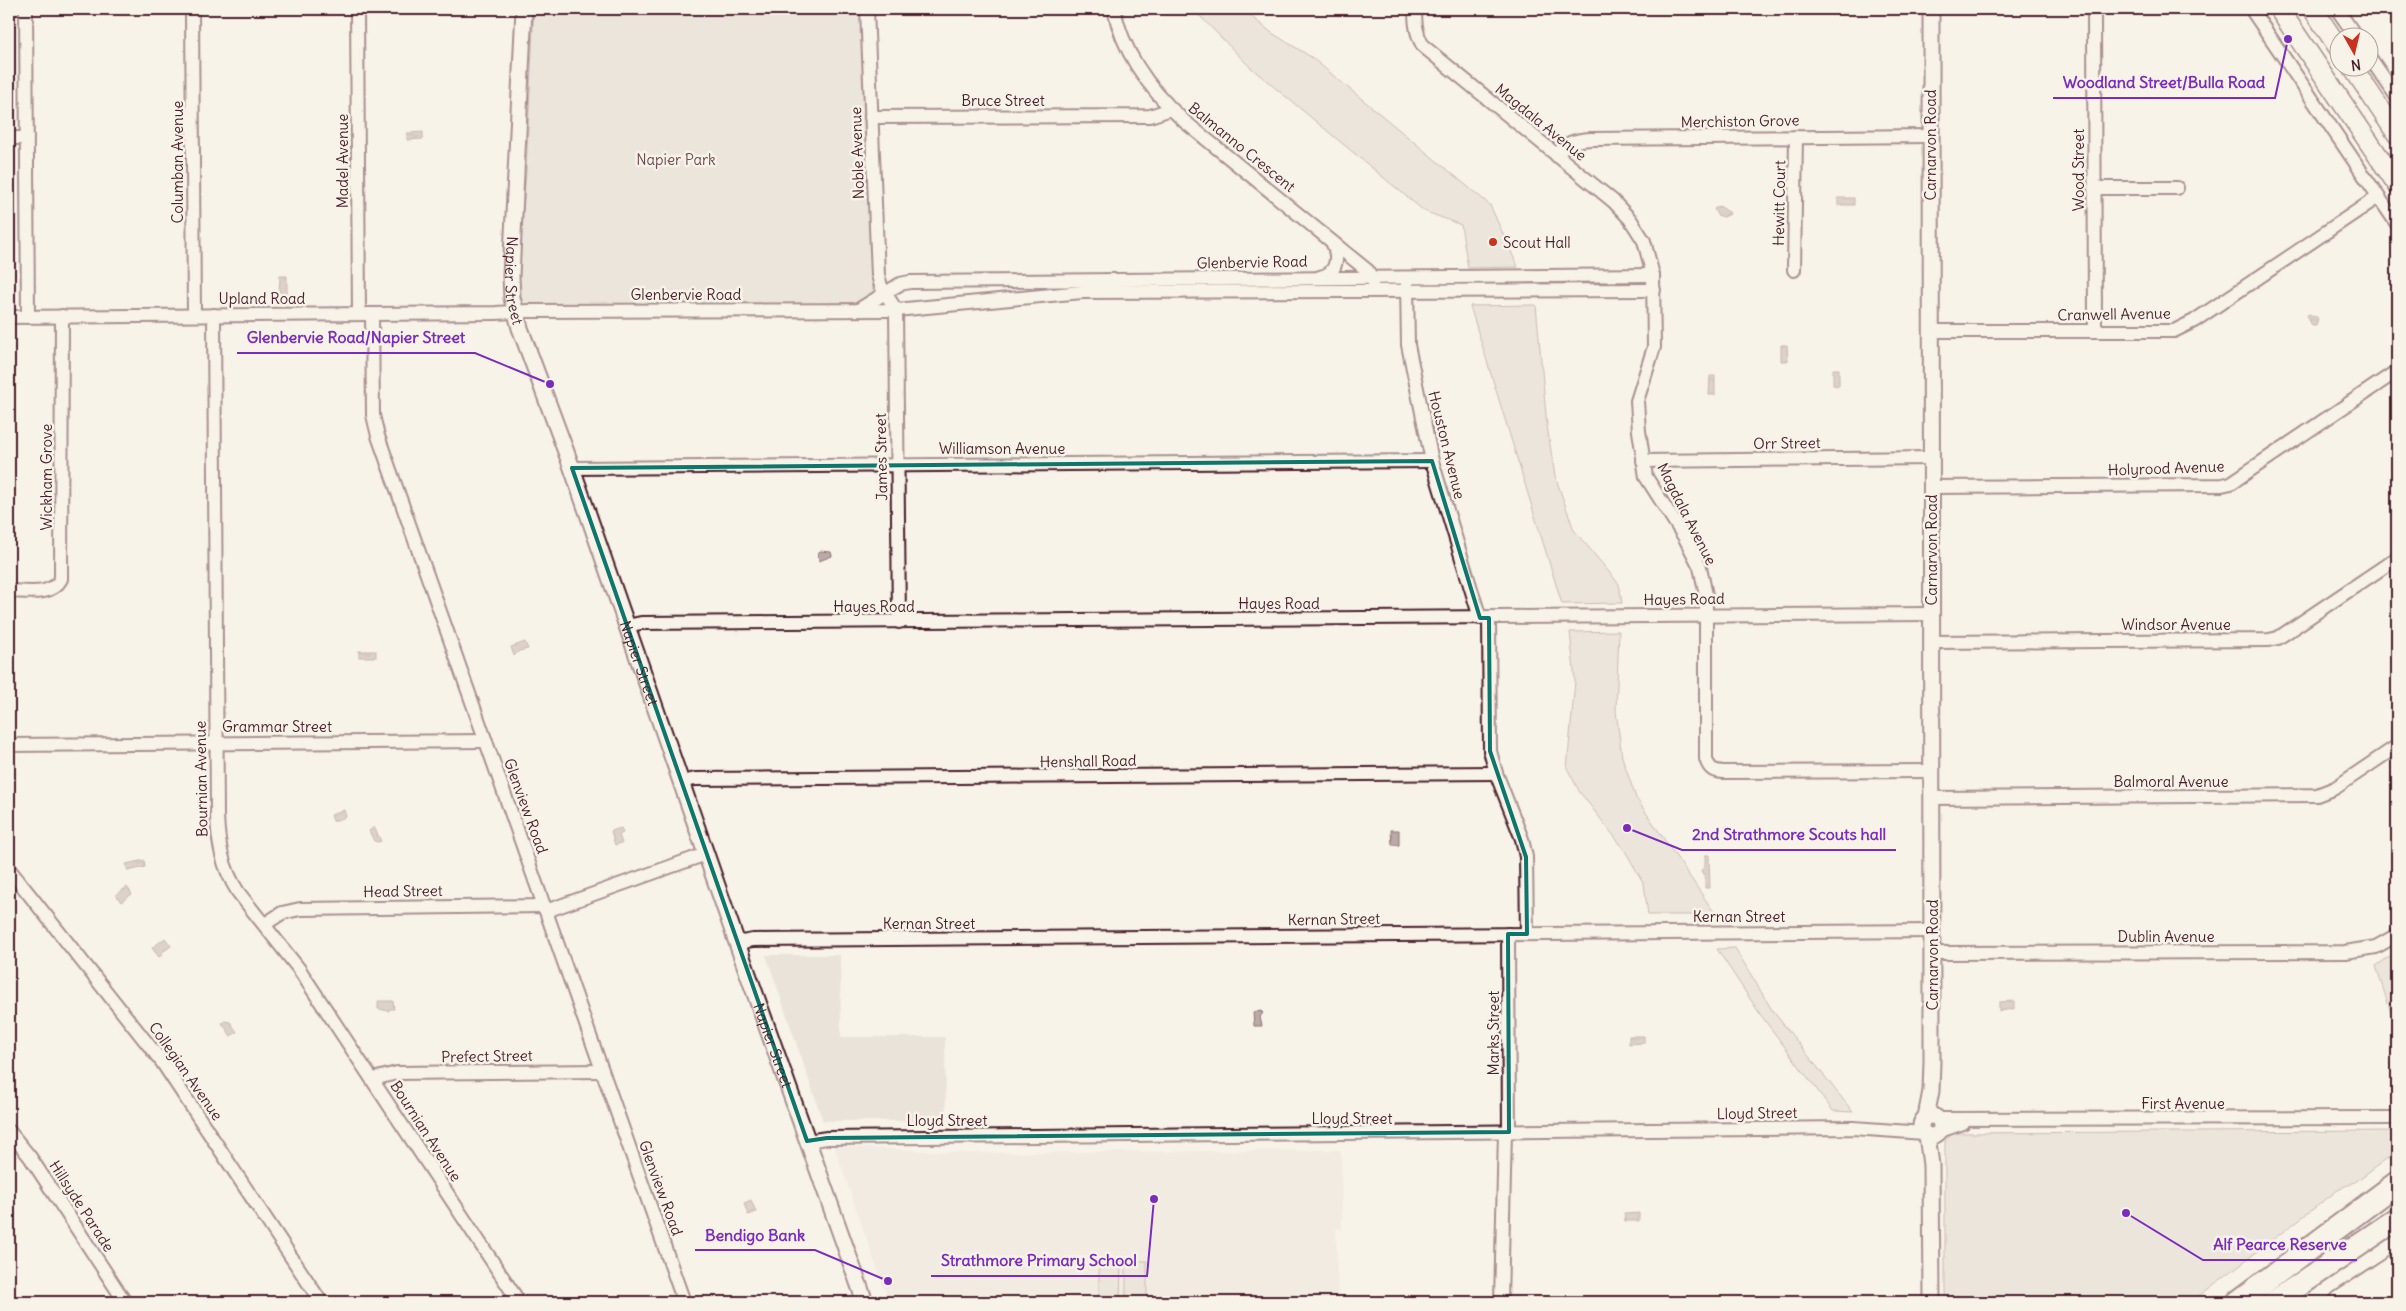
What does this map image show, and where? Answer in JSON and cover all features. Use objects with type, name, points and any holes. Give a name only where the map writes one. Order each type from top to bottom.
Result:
[{"type":"highway","points":[[2238,1302],[2397,1183]]},
{"type":"highway","points":[[2274,1302],[2397,1219]]},
{"type":"highway","points":[[2341,1302],[2397,1265]]},
{"type":"highway","points":[[2374,1302],[2397,1287]]},
{"type":"main road","points":[[2279,9],[2397,184]]},
{"type":"main road","points":[[2313,9],[2328,32]]},
{"type":"main road","points":[[2359,78],[2397,134]]},
{"type":"street","points":[[26,9],[28,317]]},
{"type":"street","name":"Columban Avenue","points":[[192,9],[194,315]]},
{"type":"street","name":"Madel Avenue","points":[[357,9],[365,314]]},
{"type":"street","name":"Napier Street","points":[[524,9],[511,276],[514,312],[572,468],[737,943],[865,1302]]},
{"type":"street","name":"Noble Avenue","points":[[867,9],[878,275],[887,294]]},
{"type":"street","name":"Balmanno Crescent","points":[[1114,9],[1123,38],[1135,64],[1160,98],[1373,277]]},
{"type":"street","name":"Magdala Avenue","points":[[1415,9],[1415,26],[1423,46],[1613,201],[1630,219],[1644,241],[1654,275],[1654,347],[1637,401],[1642,461],[1646,477],[1685,538],[1700,567],[1706,595],[1706,759],[1711,769],[1723,772],[1931,771]]},
{"type":"street","name":"Carnarvon Road","points":[[1931,9],[1932,1302]]},
{"type":"street","name":"Wood Street","points":[[2094,9],[2096,330]]},
{"type":"street","points":[[2251,9],[2397,224]]},
{"type":"street","points":[[2337,9],[2350,28]]},
{"type":"street","points":[[2378,69],[2397,97]]},
{"type":"street","points":[[1134,116],[1160,98]]},
{"type":"street","name":"Bruce Street","points":[[871,117],[1150,116],[1171,109]]},
{"type":"street","name":"Merchiston Grove","points":[[1557,156],[1562,147],[1578,140],[1930,136]]},
{"type":"street","name":"Hewitt Court","points":[[1794,270],[1796,137]]},
{"type":"street","points":[[9,138],[27,138]]},
{"type":"street","points":[[2094,188],[2177,188]]},
{"type":"street","name":"Cranwell Avenue","points":[[1931,331],[2174,331],[2184,327],[2378,197]]},
{"type":"street","points":[[1315,278],[1325,276],[1334,268],[1337,254],[1332,242]]},
{"type":"street","name":"Glenbervie Road","points":[[514,312],[896,310],[1082,292],[1407,291],[1654,275]]},
{"type":"street","points":[[1373,277],[1373,291]]},
{"type":"street","name":"Glenbervie Road","points":[[858,309],[887,294],[900,284],[910,282],[1407,277],[1654,290]]},
{"type":"street","name":"Houston Avenue","points":[[1407,277],[1408,345],[1432,461],[1485,618],[1490,751],[1526,857],[1527,934]]},
{"type":"street","name":"James Street","points":[[887,294],[896,310],[899,622]]},
{"type":"street","name":"Upland Road","points":[[9,317],[514,312]]},
{"type":"street","name":"Glenview Road","points":[[365,314],[375,426],[684,1302]]},
{"type":"street","name":"Bournian Avenue","points":[[214,315],[216,743],[217,815],[221,853],[230,879],[299,969],[519,1302]]},
{"type":"street","name":"Wickham Grove","points":[[9,591],[50,590],[58,585],[61,579],[62,316]]},
{"type":"street","name":"Holyrood Avenue","points":[[1931,487],[2222,486],[2231,483],[2397,371]]},
{"type":"street","name":"Orr Street","points":[[1642,461],[1931,458]]},
{"type":"street","name":"Williamson Avenue","points":[[572,468],[1432,461]]},
{"type":"street","name":"Windsor Avenue","points":[[1932,642],[2269,640],[2278,638],[2397,558]]},
{"type":"street","name":"Hayes Road","points":[[627,626],[641,623],[1931,614]]},
{"type":"street","name":"Grammar Street","points":[[9,745],[486,741]]},
{"type":"street","name":"Balmoral Avenue","points":[[1932,798],[2317,796],[2335,788],[2397,746]]},
{"type":"street","name":"Henshall Road","points":[[682,782],[695,779],[1496,773]]},
{"type":"street","name":"Head Street","points":[[265,924],[282,913],[300,908],[546,909],[706,854]]},
{"type":"street","name":"Collegian Avenue","points":[[9,870],[162,1062],[321,1302]]},
{"type":"street","name":"Kernan Street","points":[[737,943],[753,940],[1932,931]]},
{"type":"street","name":"Marks Street","points":[[1501,1302],[1507,1132],[1508,934]]},
{"type":"street","name":"Dublin Avenue","points":[[1932,953],[2345,952],[2376,947],[2397,935]]},
{"type":"street","name":"Prefect Street","points":[[373,1079],[397,1073],[602,1071]]},
{"type":"street","name":"First Avenue","points":[[1931,1126],[1970,1121],[2397,1118]]},
{"type":"street","name":"Lloyd Street","points":[[807,1141],[837,1138],[1853,1128],[1898,1130],[1931,1126]]},
{"type":"street","name":"Hillsyde Parade","points":[[9,1130],[30,1157],[125,1302]]},
{"type":"highlighted area","points":[[1432,461],[1480,618],[1489,618],[1490,751],[1526,857],[1527,934],[1508,934],[1509,1132],[827,1138],[807,1141],[572,468]]},
{"type":"shaded area","points":[[9,9],[11,9],[11,125],[9,125]]},
{"type":"shaded area","points":[[766,955],[840,955],[841,1037],[945,1037],[946,1121],[823,1121]]},
{"type":"shaded area","points":[[834,1146],[965,1153],[1341,1150],[1342,1229],[1336,1229],[1338,1302],[889,1302]]},
{"type":"green space","name":"Napier Park","points":[[534,9],[866,9],[873,302],[515,312],[526,172]]},
{"type":"green space","points":[[1193,9],[1242,9],[1272,33],[1311,57],[1490,205],[1518,267],[1468,268],[1461,225],[1424,211],[1250,67]]},
{"type":"green space","points":[[1536,305],[1547,426],[1555,476],[1574,530],[1619,584],[1622,603],[1562,604],[1470,306]]},
{"type":"green space","points":[[1619,631],[1616,711],[1622,757],[1636,798],[1716,915],[1648,915],[1644,884],[1624,849],[1579,791],[1567,768],[1575,681],[1570,632]]},
{"type":"green space","points":[[1735,948],[1772,1010],[1853,1112],[1833,1111],[1760,1014],[1717,949]]},
{"type":"green space","points":[[2393,954],[2397,961],[2396,1029],[2376,966]]},
{"type":"green space","points":[[2397,1131],[2397,1151],[2355,1182],[2338,1190],[2191,1302],[1945,1302],[1945,1141],[1953,1133]]},
{"type":"green space","points":[[1099,1261],[1121,1261],[1120,1300],[1099,1300]]},
{"type":"green space","points":[[1126,1261],[1147,1261],[1147,1301],[1126,1301]]},
{"type":"water","points":[[423,132],[423,139],[407,140],[407,133]]},
{"type":"water","points":[[1838,198],[1854,198],[1854,205],[1838,205]]},
{"type":"water","points":[[1719,206],[1730,214],[1724,217],[1717,215],[1714,209]]},
{"type":"water","points":[[280,276],[287,276],[287,294],[279,294]]},
{"type":"water","points":[[2307,315],[2318,318],[2316,326],[2312,326]]},
{"type":"water","points":[[1781,345],[1787,345],[1788,361],[1781,361]]},
{"type":"water","points":[[1833,369],[1839,369],[1839,386],[1833,385]]},
{"type":"water","points":[[1710,376],[1715,376],[1715,395],[1709,395]]},
{"type":"water","points":[[820,551],[831,552],[832,556],[819,561],[818,553]]},
{"type":"water","points":[[525,642],[528,649],[519,651],[514,656],[511,647]]},
{"type":"water","points":[[359,651],[376,651],[376,657],[359,657]]},
{"type":"water","points":[[344,810],[346,817],[333,821],[331,815]]},
{"type":"water","points":[[374,827],[381,841],[374,841],[369,831]]},
{"type":"water","points":[[621,828],[623,833],[619,835],[622,843],[615,845],[611,831]]},
{"type":"water","points":[[1391,830],[1399,830],[1399,845],[1392,845]]},
{"type":"water","points":[[1705,855],[1709,855],[1710,888],[1705,888],[1705,877],[1701,871],[1705,866]]},
{"type":"water","points":[[144,860],[145,867],[128,871],[126,864]]},
{"type":"water","points":[[127,887],[132,894],[121,902],[116,895]]},
{"type":"water","points":[[165,938],[171,946],[161,953],[162,955],[159,957],[152,948]]},
{"type":"water","points":[[378,1001],[393,1001],[394,1009],[389,1009],[389,1011],[378,1009]]},
{"type":"water","points":[[2014,1001],[2014,1009],[1999,1011],[1999,1002]]},
{"type":"water","points":[[1261,1011],[1263,1013],[1260,1017],[1262,1026],[1254,1026],[1253,1012]]},
{"type":"water","points":[[225,1021],[230,1022],[237,1032],[231,1036],[222,1023]]},
{"type":"water","points":[[1629,1036],[1644,1036],[1644,1043],[1629,1044]]},
{"type":"water","points":[[751,1200],[756,1212],[748,1215],[744,1203]]},
{"type":"water","points":[[1639,1213],[1639,1221],[1625,1221],[1624,1214]]},
{"type":"place","name":"Woodland Street/Bulla Road","points":[[2288,39]]},
{"type":"place","name":"Scout Hall","points":[[1493,242]]},
{"type":"place","name":"Glenbervie Road/Napier Street","points":[[550,384]]},
{"type":"place","name":"2nd Strathmore Scouts hall","points":[[1627,828]]},
{"type":"place","name":"Strathmore Primary School","points":[[1154,1199]]},
{"type":"place","name":"Alf Pearce Reserve","points":[[2126,1213]]},
{"type":"place","name":"Bendigo Bank","points":[[888,1281]]}]
